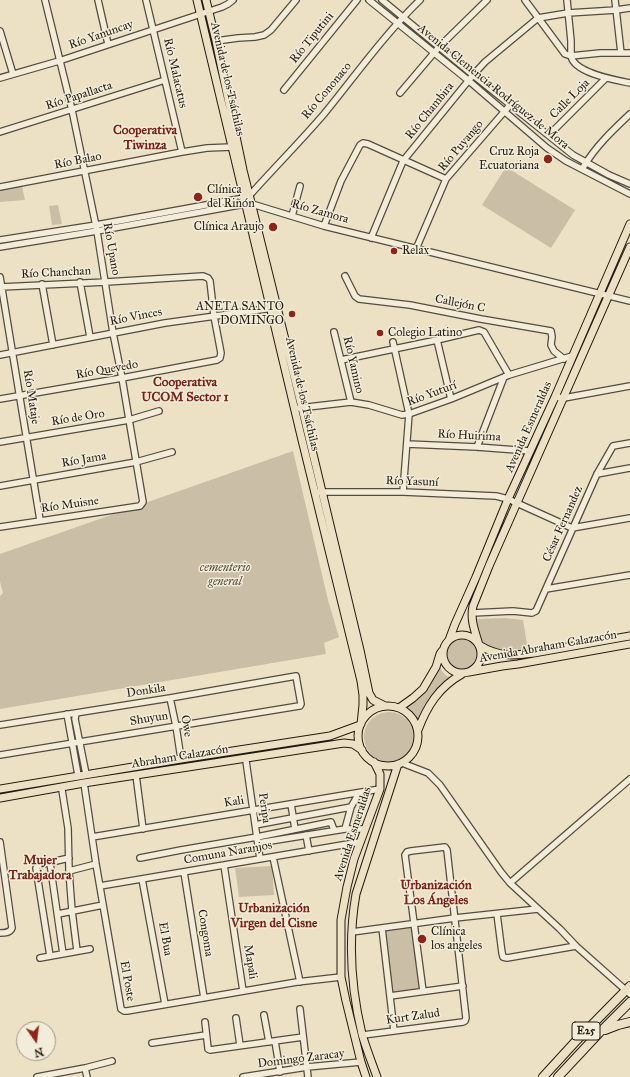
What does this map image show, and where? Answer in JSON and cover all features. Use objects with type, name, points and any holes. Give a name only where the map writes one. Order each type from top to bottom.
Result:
[{"type":"highway","name":"E25","points":[[543,1077],[576,1041],[629,990]]},
{"type":"highway","name":"E25","points":[[558,1077],[630,1002]]},
{"type":"highway","points":[[600,1032],[630,1022]]},
{"type":"main road","name":"Avenida de los Tsáchilas","points":[[197,0],[232,147],[248,200],[274,308],[302,408],[318,492],[361,681],[363,705],[360,725]]},
{"type":"main road","name":"Avenida de los Tsáchilas","points":[[206,0],[216,41],[248,200]]},
{"type":"main road","name":"Avenida Esmeraldas","points":[[399,708],[414,698],[423,689],[447,643],[508,499],[555,397],[630,224]]},
{"type":"main road","name":"Avenida Esmeraldas","points":[[479,645],[474,631],[472,613],[473,606],[489,566],[630,247]]},
{"type":"main road","name":"Avenida de los Tsáchilas","points":[[274,308],[294,408],[360,650],[369,693],[372,700],[385,706]]},
{"type":"main road","points":[[418,730],[408,713],[399,708],[385,706],[370,712],[365,717],[360,725],[358,734],[359,742],[362,750],[369,759],[382,765],[390,766],[400,763],[408,758],[417,746],[418,730],[437,694],[444,686],[462,674],[475,669],[482,658],[482,651],[475,639],[462,635],[455,636],[447,643],[443,652],[443,658],[445,664],[450,669],[462,674]]},
{"type":"main road","name":"Avenida Abraham Calazacón","points":[[479,645],[496,653],[518,655],[630,636]]},
{"type":"main road","name":"Avenida Abraham Calazacón","points":[[470,672],[630,644]]},
{"type":"main road","name":"Abraham Calazacón","points":[[0,789],[78,775],[330,736],[360,725]]},
{"type":"main road","name":"Abraham Calazacón","points":[[0,798],[84,783],[344,743],[353,744],[362,750]]},
{"type":"main road","name":"Avenida Esmeraldas","points":[[366,1077],[361,1062],[341,977],[341,920],[354,858],[380,789],[380,774],[374,762]]},
{"type":"main road","name":"Avenida Esmeraldas","points":[[378,1077],[363,1035],[356,1000],[352,965],[353,910],[356,894],[400,763]]},
{"type":"street","name":"Río Upano","points":[[45,0],[72,110],[97,228],[113,333],[143,502],[142,504]]},
{"type":"street","points":[[98,0],[108,44]]},
{"type":"street","name":"Río Malacatus","points":[[146,0],[182,152]]},
{"type":"street","name":"Río Yanuncay","points":[[0,78],[209,11],[228,4],[233,0]]},
{"type":"street","points":[[216,41],[264,35],[271,30],[296,0]]},
{"type":"street","name":"Río Tiputini","points":[[284,90],[357,0]]},
{"type":"street","name":"Avenida Clemencia Rodríguez de Mora","points":[[369,0],[469,81],[547,148],[566,161],[630,194]]},
{"type":"street","name":"Avenida Clemencia Rodríguez de Mora","points":[[382,0],[549,135],[560,146],[586,163],[630,184]]},
{"type":"street","name":"Río Cononaco","points":[[248,200],[323,115],[403,17],[420,0]]},
{"type":"street","points":[[400,93],[434,52],[487,0]]},
{"type":"street","points":[[525,0],[565,54],[571,56],[600,53],[630,54]]},
{"type":"street","points":[[567,0],[571,41],[571,60],[584,70],[606,78],[630,83]]},
{"type":"street","points":[[615,0],[621,53]]},
{"type":"street","points":[[538,18],[568,13],[630,8]]},
{"type":"street","name":"Río Chambira","points":[[371,238],[403,160],[485,62],[538,18]]},
{"type":"street","points":[[0,31],[13,74]]},
{"type":"street","name":"Calle Loja","points":[[549,135],[606,78]]},
{"type":"street","name":"Río Papallacta","points":[[0,132],[166,80]]},
{"type":"street","name":"Río Puyango","points":[[416,248],[446,179],[510,105]]},
{"type":"street","points":[[582,169],[602,142],[630,114]]},
{"type":"street","points":[[324,226],[341,182],[360,145],[363,143],[446,179]]},
{"type":"street","points":[[554,153],[560,146]]},
{"type":"street","name":"Río Balao","points":[[0,187],[182,152],[207,148],[232,147]]},
{"type":"street","points":[[292,216],[300,186]]},
{"type":"street","name":"Río Zamora","points":[[0,247],[248,200],[324,226],[630,301]]},
{"type":"street","name":"Río Zamora","points":[[0,240],[97,228]]},
{"type":"street","name":"Río Chanchan","points":[[1,286],[203,276],[208,278],[210,281],[214,316]]},
{"type":"street","name":"Callejón C","points":[[345,276],[355,296],[359,299],[410,305],[455,315],[551,331],[551,345],[554,351],[564,359]]},
{"type":"street","name":"Río Mataje","points":[[0,277],[3,312],[20,396],[40,520]]},
{"type":"street","points":[[80,282],[90,337]]},
{"type":"street","points":[[42,284],[53,345]]},
{"type":"street","name":"Río Vinces","points":[[0,355],[165,323],[274,308]]},
{"type":"street","name":"Río Quevedo","points":[[0,399],[217,360],[220,358],[221,354],[214,316]]},
{"type":"street","points":[[340,360],[393,346],[437,340],[482,330],[506,376],[477,447]]},
{"type":"street","name":"Río Yamino","points":[[334,332],[351,402]]},
{"type":"street","points":[[437,340],[452,399]]},
{"type":"street","points":[[393,346],[409,414],[403,492]]},
{"type":"street","name":"Río Yuturí","points":[[294,408],[351,402],[369,405],[402,415],[409,414],[452,399],[506,376],[572,356]]},
{"type":"street","points":[[555,397],[564,398],[630,386]]},
{"type":"street","name":"Río de Oro","points":[[0,442],[129,420],[159,411]]},
{"type":"street","name":"César Fernandez","points":[[472,613],[513,611],[532,613],[536,611],[597,474],[613,446],[630,443]]},
{"type":"street","name":"Río Huirima","points":[[407,444],[530,450]]},
{"type":"street","name":"Río Jama","points":[[0,486],[136,462],[172,452]]},
{"type":"street","points":[[597,474],[630,468]]},
{"type":"street","name":"Río Yasuní","points":[[318,492],[403,492],[496,496],[508,499],[572,528]]},
{"type":"street","name":"Río Muisne","points":[[0,527],[140,506],[142,504]]},
{"type":"street","points":[[572,528],[630,518]]},
{"type":"street","points":[[546,589],[630,575]]},
{"type":"street","name":"Donkila","points":[[0,725],[296,676],[300,706]]},
{"type":"street","name":"Owe","points":[[170,698],[181,759]]},
{"type":"street","name":"Shuyun","points":[[0,755],[300,706]]},
{"type":"street","points":[[76,713],[86,774]]},
{"type":"street","points":[[67,714],[78,775]]},
{"type":"street","name":"Peripa","points":[[246,761],[260,859]]},
{"type":"street","points":[[400,763],[428,773],[440,785],[510,883],[576,946],[629,990]]},
{"type":"street","points":[[136,775],[143,828]]},
{"type":"street","points":[[510,883],[630,779]]},
{"type":"street","name":"El Poste","points":[[84,783],[96,864],[121,1008],[124,1011],[300,982],[341,977]]},
{"type":"street","name":"Kali","points":[[92,837],[380,789]]},
{"type":"street","points":[[62,790],[68,828],[69,871],[77,951]]},
{"type":"street","points":[[346,829],[351,807],[359,793]]},
{"type":"street","points":[[291,804],[295,829]]},
{"type":"street","points":[[255,825],[351,807]]},
{"type":"street","points":[[329,812],[334,830]]},
{"type":"street","points":[[140,858],[331,822]]},
{"type":"street","points":[[258,843],[334,830],[365,829]]},
{"type":"street","points":[[306,835],[309,851]]},
{"type":"street","points":[[0,842],[12,928],[8,932],[0,933]]},
{"type":"street","name":"Comuna Naranjos","points":[[100,886],[360,842]]},
{"type":"street","points":[[390,996],[462,986],[447,850],[445,847],[407,852],[405,855],[423,991]]},
{"type":"street","points":[[273,857],[300,982]]},
{"type":"street","points":[[50,956],[36,868],[40,865],[69,858]]},
{"type":"street","points":[[50,863],[63,954]]},
{"type":"street","points":[[69,871],[96,864]]},
{"type":"street","name":"Mapali","points":[[224,865],[243,991]]},
{"type":"street","name":"Congoma","points":[[184,872],[204,998]]},
{"type":"street","name":"El Bua","points":[[142,879],[166,1004]]},
{"type":"street","points":[[58,914],[103,905]]},
{"type":"street","points":[[352,932],[414,923],[538,909]]},
{"type":"street","points":[[497,914],[503,957],[507,958],[576,946]]},
{"type":"street","points":[[382,928],[394,1031]]},
{"type":"street","points":[[40,958],[90,949]]},
{"type":"street","name":"Kurt Zalud","points":[[363,1035],[466,1021],[462,986]]},
{"type":"street","points":[[300,1009],[308,1077]]},
{"type":"street","points":[[264,1015],[268,1042]]},
{"type":"street","points":[[236,1018],[240,1046]]},
{"type":"street","points":[[205,1022],[208,1050],[303,1037]]},
{"type":"street","points":[[152,1043],[206,1035]]},
{"type":"street","points":[[275,1041],[280,1072]]},
{"type":"street","points":[[37,1077],[85,1068],[112,1061]]},
{"type":"street","name":"Domingo Zaracay","points":[[243,1077],[361,1062]]},
{"type":"street","points":[[85,1068],[87,1077]]},
{"type":"green space","points":[[506,167],[575,210],[551,248],[482,205]]},
{"type":"green space","points":[[22,186],[25,200],[0,202],[0,189]]},
{"type":"green space","points":[[58,205],[62,224],[52,225],[49,206]]},
{"type":"green space","name":"cementerio general","points":[[293,451],[328,600],[339,637],[324,643],[326,654],[0,709],[0,596],[3,593],[0,582],[0,554]]},
{"type":"green space","points":[[505,618],[523,620],[528,650],[507,653],[488,647],[483,643],[477,624],[477,619]]},
{"type":"green space","points":[[459,638],[465,638],[475,645],[478,654],[477,660],[471,667],[465,670],[459,670],[449,663],[446,657],[446,651],[453,641]]},
{"type":"green space","points":[[440,666],[443,673],[453,679],[433,696],[425,707],[418,721],[415,715],[405,708],[422,695]]},
{"type":"green space","points":[[384,712],[394,712],[407,719],[414,732],[414,742],[407,755],[394,762],[384,762],[375,758],[368,751],[364,742],[364,732],[368,723],[375,716]]},
{"type":"green space","points":[[272,866],[274,895],[239,897],[235,868]]},
{"type":"green space","points":[[415,923],[422,991],[390,996],[382,928]]},
{"type":"place","name":"Cruz Roja Ecuatoriana","points":[[548,159]]},
{"type":"place","name":"Clínica del Riñón","points":[[198,197]]},
{"type":"place","name":"Clínica Araujo","points":[[273,227]]},
{"type":"place","name":"Relax","points":[[394,251]]},
{"type":"place","name":"ANETA SANTO DOMINGO","points":[[292,314]]},
{"type":"place","name":"Colegio Latino","points":[[380,333]]},
{"type":"place","name":"Clínica los angeles","points":[[422,939]]},
{"type":"district","name":"Cooperativa Tiwinza","points":[[145,138]]},
{"type":"district","name":"Cooperativa UCOM Sector 1","points":[[185,390]]},
{"type":"district","name":"Mujer Trabajadora","points":[[40,868]]},
{"type":"district","name":"Urbanización Los Ángeles","points":[[436,894]]},
{"type":"district","name":"Urbanización Virgen del Cisne","points":[[274,916]]}]
